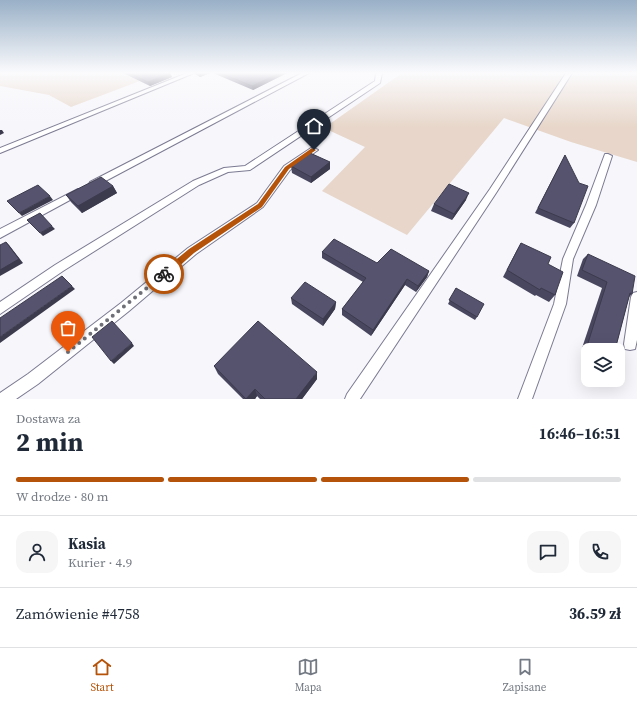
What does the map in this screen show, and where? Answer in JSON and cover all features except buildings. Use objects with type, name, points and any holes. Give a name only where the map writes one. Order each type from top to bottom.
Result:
[{"type":"lane","points":[[0,151],[145,92]]},
{"type":"lane","points":[[0,234],[271,92]]},
{"type":"lane","points":[[0,309],[59,268],[184,190],[196,183],[227,170],[247,168],[364,92]]},
{"type":"lane","points":[[352,399],[494,191],[557,92]]},
{"type":"lane","points":[[4,399],[33,379],[192,251],[260,205],[287,168],[314,150]]},
{"type":"lane","points":[[526,399],[560,304],[568,259],[591,205],[608,156]]},
{"type":"lane","points":[[630,344],[637,297]]},
{"type":"shaded area","points":[[31,92],[112,92],[71,107],[49,95]]},
{"type":"shaded area","points":[[376,92],[637,92],[637,162],[571,142],[504,118],[407,235],[322,191],[365,147],[324,128]]},
{"type":"way so far","points":[[68,352],[164,274]]},
{"type":"route","points":[[164,274],[192,251],[260,205],[287,168],[314,150]]}]
